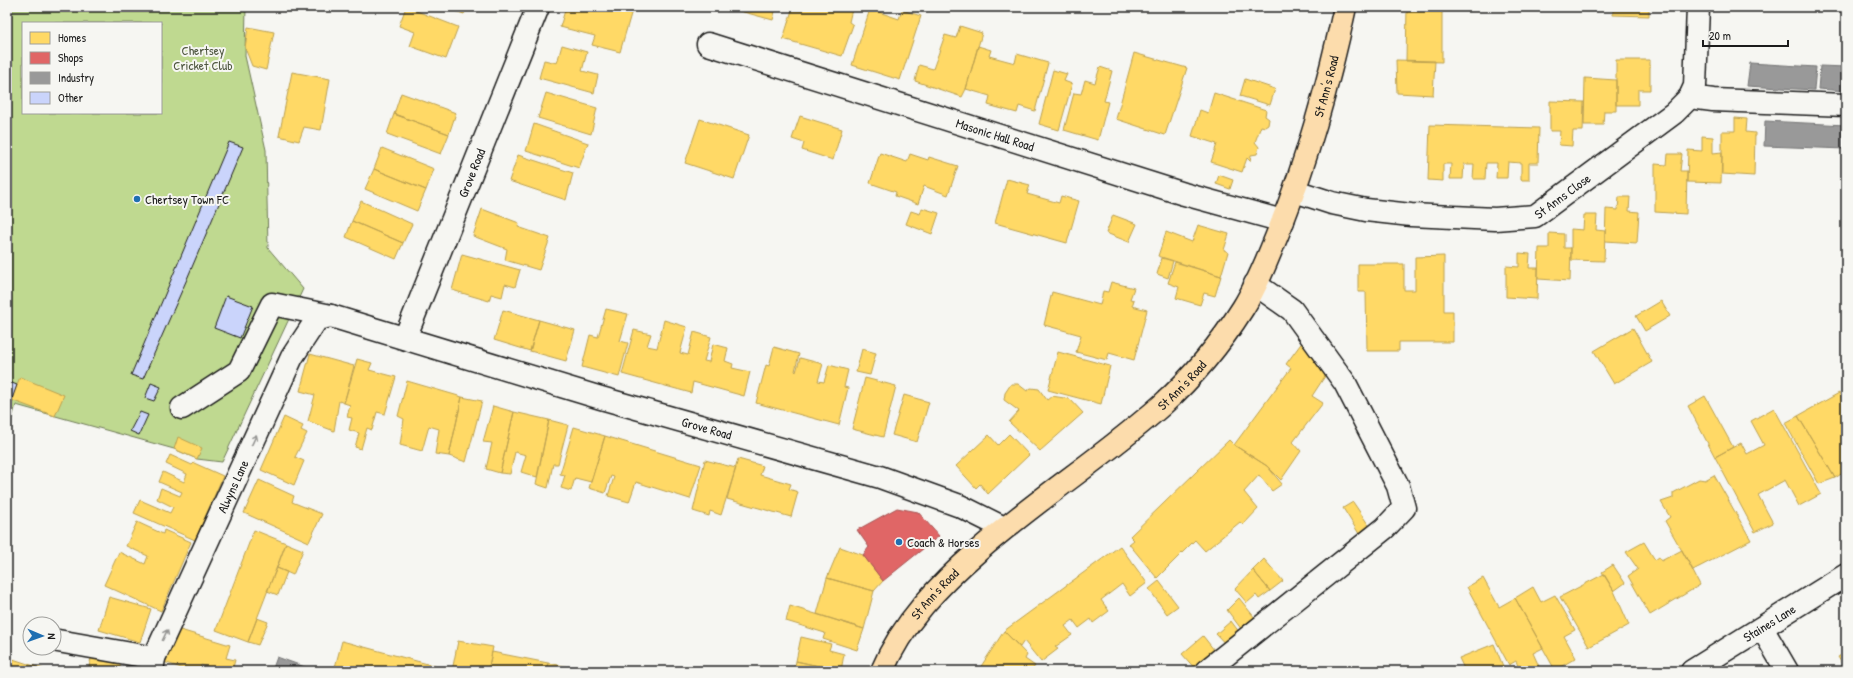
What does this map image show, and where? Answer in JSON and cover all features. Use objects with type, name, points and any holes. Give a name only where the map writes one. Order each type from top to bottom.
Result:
[{"type":"main road","name":"St Ann's Road","points":[[882,671],[907,626],[946,580],[1004,528],[1163,404],[1217,345],[1244,306],[1267,261],[1295,192],[1336,47],[1345,7]]},
{"type":"street","name":"Grove Road","points":[[405,338],[538,7]]},
{"type":"street","name":"St Anns Close","points":[[1295,192],[1332,203],[1366,210],[1411,215],[1495,219],[1536,216],[1674,113],[1690,97],[1695,86],[1698,7]]},
{"type":"street","name":"Masonic Hall Road","points":[[708,44],[1169,189],[1283,221]]},
{"type":"street","points":[[1690,97],[1713,100],[1846,105]]},
{"type":"street","points":[[1206,671],[1385,528],[1404,508],[1398,486],[1345,383],[1292,310],[1255,284]]},
{"type":"street","name":"Grove Road","points":[[182,408],[239,371],[272,304],[330,316],[609,400],[880,477],[960,506],[1004,528]]},
{"type":"street","name":"Alwyns Lane","points":[[153,664],[292,357],[317,319],[330,316]]},
{"type":"street","name":"Staines Lane","points":[[1692,671],[1846,575]]},
{"type":"street","points":[[1762,628],[1787,671]]},
{"type":"street","points":[[62,642],[153,664]]},
{"type":"green space","name":"Chertsey Town FC","points":[[7,7],[246,7],[245,56],[266,150],[268,248],[303,289],[222,462],[197,459],[174,449],[16,405],[7,434]]},
{"type":"building: Homes","points":[[406,7],[458,27],[446,59],[410,46],[415,32],[399,26]]},
{"type":"building: Homes","points":[[443,7],[467,7],[464,14]]},
{"type":"building: Homes","points":[[566,7],[633,7],[620,52],[592,45],[595,36],[560,27]]},
{"type":"building: Homes","points":[[725,7],[776,7],[773,20]]},
{"type":"building: Homes","points":[[793,7],[846,7],[852,9],[849,22],[853,25],[842,56],[783,39]]},
{"type":"building: Homes","points":[[1407,7],[1442,7],[1442,62],[1406,61]]},
{"type":"building: Homes","points":[[1613,7],[1649,7],[1649,16],[1613,15]]},
{"type":"building: Homes","points":[[870,9],[899,19],[902,10],[921,16],[900,80],[852,65]]},
{"type":"building: Homes","points":[[960,26],[982,33],[966,89],[962,97],[915,81],[919,65],[933,69],[945,35],[956,38]]},
{"type":"building: Homes","points":[[248,27],[274,32],[266,70],[252,66],[245,48]]},
{"type":"building: Homes","points":[[562,45],[587,52],[582,71],[598,75],[594,93],[539,78],[544,60],[557,63]]},
{"type":"building: Homes","points":[[978,46],[991,50],[989,56],[1015,63],[1017,54],[1048,63],[1035,111],[1019,106],[1017,113],[988,105],[990,96],[966,89]]},
{"type":"building: Homes","points":[[1134,53],[1187,68],[1165,135],[1116,119]]},
{"type":"building: Homes","points":[[1396,60],[1435,61],[1433,95],[1397,93]]},
{"type":"building: Homes","points":[[1616,60],[1650,60],[1650,90],[1638,90],[1638,105],[1616,105]]},
{"type":"building: Homes","points":[[1100,67],[1112,71],[1104,101],[1108,102],[1098,140],[1064,130],[1074,93],[1081,94],[1085,80],[1095,83]]},
{"type":"building: Homes","points":[[1053,70],[1067,74],[1064,81],[1072,84],[1059,130],[1039,124]]},
{"type":"building: Homes","points":[[292,72],[330,79],[321,130],[304,127],[299,141],[279,136]]},
{"type":"building: Homes","points":[[1585,78],[1616,80],[1616,111],[1604,111],[1603,125],[1584,125]]},
{"type":"building: Homes","points":[[1245,79],[1275,89],[1270,105],[1240,96]]},
{"type":"building: Homes","points":[[401,93],[456,113],[449,134],[394,114]]},
{"type":"building: Homes","points":[[546,93],[597,108],[591,134],[538,118]]},
{"type":"building: Homes","points":[[1214,93],[1266,110],[1265,116],[1269,119],[1268,125],[1265,127],[1261,126],[1255,142],[1259,147],[1257,154],[1251,155],[1250,161],[1247,158],[1242,172],[1211,162],[1217,144],[1192,136],[1200,110],[1208,113]]},
{"type":"building: Homes","points":[[1550,101],[1584,102],[1583,131],[1573,131],[1572,146],[1559,145],[1560,131],[1550,131]]},
{"type":"building: Homes","points":[[394,114],[449,134],[441,154],[387,134]]},
{"type":"building: Homes","points":[[800,116],[842,129],[833,160],[802,150],[804,143],[792,139]]},
{"type":"building: Homes","points":[[1735,118],[1747,119],[1746,132],[1755,133],[1754,176],[1722,174],[1722,131],[1735,131]]},
{"type":"building: Homes","points":[[700,119],[749,135],[734,179],[685,163]]},
{"type":"building: Homes","points":[[534,124],[588,143],[579,168],[526,151]]},
{"type":"building: Homes","points":[[1430,125],[1539,128],[1538,163],[1529,163],[1529,180],[1521,180],[1521,163],[1508,162],[1507,178],[1496,178],[1497,163],[1486,163],[1485,179],[1473,179],[1474,164],[1464,164],[1463,179],[1450,179],[1451,164],[1443,164],[1443,181],[1428,180]]},
{"type":"building: Homes","points":[[1702,136],[1713,137],[1713,153],[1722,152],[1721,183],[1687,182],[1688,150],[1702,151]]},
{"type":"building: Homes","points":[[382,148],[434,169],[426,190],[374,169]]},
{"type":"building: Homes","points":[[880,153],[907,162],[910,154],[928,160],[929,157],[958,166],[948,195],[924,186],[918,204],[895,196],[896,192],[870,183]]},
{"type":"building: Homes","points":[[1668,154],[1682,154],[1680,171],[1687,171],[1686,214],[1655,212],[1655,164],[1667,165]]},
{"type":"building: Homes","points":[[518,155],[573,173],[566,200],[509,181]]},
{"type":"building: Homes","points":[[374,169],[426,190],[417,211],[365,189]]},
{"type":"building: Homes","points":[[1219,175],[1233,180],[1230,189],[1216,184]]},
{"type":"building: Homes","points":[[1007,179],[1030,185],[1027,194],[1059,203],[1061,196],[1079,201],[1067,243],[995,223]]},
{"type":"building: Homes","points":[[1619,197],[1630,197],[1629,211],[1639,212],[1637,243],[1605,241],[1606,209],[1618,210]]},
{"type":"building: Homes","points":[[361,201],[412,224],[403,243],[352,221]]},
{"type":"building: Homes","points":[[922,208],[939,213],[932,234],[906,224],[911,211],[920,214]]},
{"type":"building: Homes","points":[[482,209],[519,223],[518,227],[550,238],[539,270],[505,260],[507,249],[473,236]]},
{"type":"building: Homes","points":[[1113,215],[1137,224],[1129,242],[1106,233]]},
{"type":"building: Homes","points":[[1584,215],[1597,215],[1596,230],[1605,231],[1604,261],[1571,260],[1571,229],[1583,230]]},
{"type":"building: Homes","points":[[352,221],[403,243],[396,259],[346,237]]},
{"type":"building: Homes","points":[[1198,225],[1229,234],[1224,250],[1228,252],[1221,276],[1158,256],[1166,232],[1192,242]]},
{"type":"building: Homes","points":[[1549,233],[1564,234],[1564,248],[1571,248],[1570,281],[1538,279],[1539,248],[1549,248]]},
{"type":"building: Homes","points":[[1519,253],[1530,254],[1529,268],[1538,268],[1537,299],[1506,297],[1506,266],[1519,267]]},
{"type":"building: Homes","points":[[462,254],[520,270],[515,287],[505,284],[502,297],[491,294],[489,301],[452,290]]},
{"type":"building: Homes","points":[[1444,256],[1444,311],[1453,311],[1453,342],[1399,342],[1399,351],[1367,351],[1366,292],[1358,292],[1358,264],[1404,264],[1404,290],[1415,290],[1415,257]]},
{"type":"building: Homes","points":[[1162,258],[1173,261],[1168,278],[1157,274]]},
{"type":"building: Homes","points":[[1175,262],[1221,276],[1215,296],[1204,293],[1200,305],[1176,298],[1179,287],[1168,283]]},
{"type":"building: Homes","points":[[1111,282],[1134,288],[1130,299],[1134,300],[1132,306],[1147,310],[1134,360],[1109,353],[1107,360],[1076,352],[1081,335],[1044,325],[1052,292],[1100,305],[1103,291],[1108,292]]},
{"type":"building: Homes","points":[[1661,301],[1670,316],[1645,331],[1636,316]]},
{"type":"building: Homes","points":[[606,309],[628,314],[620,341],[628,343],[619,377],[582,367],[590,335],[598,337]]},
{"type":"building: Homes","points":[[503,310],[539,320],[530,351],[494,340]]},
{"type":"building: Homes","points":[[539,320],[575,330],[566,361],[530,351]]},
{"type":"building: Homes","points":[[664,320],[687,327],[680,353],[688,355],[694,332],[711,337],[704,361],[709,362],[713,344],[728,348],[725,361],[733,364],[732,368],[750,372],[744,396],[693,382],[691,393],[622,374],[634,330],[651,334],[647,346],[657,348]]},
{"type":"building: Homes","points":[[1633,328],[1652,362],[1614,384],[1594,351]]},
{"type":"building: Homes","points":[[1306,337],[1329,370],[1312,396],[1323,403],[1293,442],[1301,451],[1281,480],[1267,466],[1234,445],[1291,368],[1286,364]]},
{"type":"building: Homes","points":[[774,347],[799,354],[796,372],[800,358],[823,364],[818,381],[824,382],[829,365],[848,370],[844,387],[848,388],[839,425],[756,403],[766,365],[769,366]]},
{"type":"building: Homes","points":[[862,349],[876,353],[870,375],[856,372]]},
{"type":"building: Homes","points":[[1058,352],[1110,366],[1101,404],[1048,390]]},
{"type":"building: Homes","points":[[310,354],[354,366],[344,403],[339,401],[334,431],[308,421],[315,395],[300,391]]},
{"type":"building: Homes","points":[[357,359],[372,363],[369,370],[396,377],[385,414],[377,412],[372,430],[367,428],[361,449],[355,447],[359,433],[349,430],[352,418],[347,417],[350,405],[344,403]]},
{"type":"building: Homes","points":[[20,377],[64,395],[55,416],[11,400]]},
{"type":"building: Homes","points":[[865,378],[896,386],[883,437],[852,429]]},
{"type":"building: Homes","points":[[407,381],[462,397],[449,456],[435,454],[439,429],[429,426],[422,451],[400,445],[404,419],[398,416]]},
{"type":"building: Homes","points":[[1011,384],[1018,384],[1027,391],[1031,388],[1039,389],[1047,400],[1052,396],[1070,399],[1083,413],[1040,451],[1009,422],[1019,411],[1004,400],[1005,393]]},
{"type":"building: Homes","points":[[1839,393],[1846,406],[1846,471],[1835,478],[1798,416]]},
{"type":"building: Homes","points":[[904,395],[929,402],[917,442],[892,435]]},
{"type":"building: Homes","points":[[1705,396],[1733,447],[1715,457],[1688,406]]},
{"type":"building: Homes","points":[[7,397],[12,399],[7,408]]},
{"type":"building: Homes","points":[[462,397],[482,401],[466,462],[449,456]]},
{"type":"building: Homes","points":[[493,406],[514,412],[500,473],[486,469],[492,443],[483,442]]},
{"type":"building: Homes","points":[[1774,408],[1821,494],[1799,506],[1785,480],[1758,495],[1773,523],[1755,532],[1715,457],[1741,443],[1747,454],[1764,445],[1751,421]]},
{"type":"building: Homes","points":[[514,412],[549,420],[537,477],[521,472],[526,455],[515,452],[510,474],[500,473]]},
{"type":"building: Homes","points":[[1798,416],[1835,478],[1819,484],[1785,423]]},
{"type":"building: Homes","points":[[284,417],[303,426],[301,430],[307,433],[295,457],[304,461],[294,485],[261,470]]},
{"type":"building: Homes","points":[[549,420],[568,425],[558,464],[553,464],[548,488],[536,484]]},
{"type":"building: Homes","points":[[574,427],[605,436],[591,482],[575,478],[571,491],[561,488],[565,475],[560,474]]},
{"type":"building: Homes","points":[[1009,434],[1029,455],[988,494],[980,484],[976,488],[956,466],[989,435],[998,445]]},
{"type":"building: Homes","points":[[605,436],[701,465],[690,499],[636,482],[629,502],[608,496],[614,477],[611,476],[605,493],[589,488]]},
{"type":"building: Homes","points":[[178,437],[202,448],[197,459],[174,449]]},
{"type":"building: Homes","points":[[1229,440],[1234,445],[1267,466],[1282,484],[1272,491],[1259,475],[1244,492],[1258,509],[1243,525],[1240,522],[1205,551],[1195,540],[1157,578],[1129,544],[1134,540],[1130,536]]},
{"type":"building: Homes","points":[[170,455],[192,465],[194,463],[223,476],[195,540],[134,513],[140,500],[170,513],[173,507],[157,499],[161,488],[180,496],[182,492],[159,482],[163,472],[184,482],[187,474],[166,464]]},
{"type":"building: Homes","points":[[738,459],[763,466],[760,475],[791,484],[789,489],[798,492],[791,517],[727,499]]},
{"type":"building: Homes","points":[[705,460],[736,468],[721,515],[710,511],[709,516],[693,511]]},
{"type":"building: Homes","points":[[1714,475],[1751,540],[1693,570],[1665,521],[1670,517],[1661,502],[1673,498],[1673,493],[1699,479],[1705,480]]},
{"type":"building: Homes","points":[[259,480],[294,496],[292,502],[322,514],[309,542],[244,513]]},
{"type":"building: Homes","points":[[1353,502],[1372,530],[1361,537],[1343,508]]},
{"type":"building: Homes","points":[[137,522],[163,534],[164,530],[191,542],[161,611],[104,585],[119,552],[145,564],[148,556],[126,546]]},
{"type":"building: Homes","points":[[254,530],[286,543],[248,642],[216,630]]},
{"type":"building: Homes","points":[[1644,542],[1655,560],[1659,557],[1661,561],[1682,550],[1700,585],[1650,615],[1628,576],[1638,569],[1626,552]]},
{"type":"building: Homes","points":[[286,543],[303,550],[293,575],[277,568]]},
{"type":"building: Homes","points":[[1120,546],[1147,583],[1130,596],[1122,584],[1101,600],[1109,611],[1093,623],[1091,619],[1079,628],[1073,620],[1065,626],[1072,635],[1055,647],[1058,649],[1041,662],[1024,641],[1020,647],[1004,631]]},
{"type":"building: Homes","points":[[840,547],[863,555],[883,581],[874,591],[827,578]]},
{"type":"building: Homes","points":[[1264,559],[1283,581],[1270,591],[1253,570]]},
{"type":"building: Homes","points":[[1613,565],[1625,583],[1614,591],[1602,572]]},
{"type":"building: Homes","points":[[277,568],[287,572],[278,595],[267,591]]},
{"type":"building: Homes","points":[[1253,570],[1270,591],[1259,599],[1256,595],[1247,603],[1235,589]]},
{"type":"building: Homes","points":[[1604,574],[1614,591],[1629,625],[1589,647],[1560,597]]},
{"type":"building: Homes","points":[[827,578],[874,591],[864,629],[817,614]]},
{"type":"building: Homes","points":[[1483,578],[1499,607],[1515,598],[1543,648],[1533,653],[1541,671],[1520,671],[1516,661],[1509,665],[1467,587]]},
{"type":"building: Homes","points":[[1159,581],[1178,606],[1167,614],[1149,589]]},
{"type":"building: Homes","points":[[1533,587],[1541,602],[1555,595],[1575,630],[1564,636],[1576,658],[1555,670],[1515,598]]},
{"type":"building: Homes","points":[[109,597],[151,609],[140,642],[99,630]]},
{"type":"building: Homes","points":[[1239,598],[1259,623],[1245,634],[1227,610]]},
{"type":"building: Homes","points":[[790,606],[864,629],[857,650],[823,639],[825,633],[786,621]]},
{"type":"building: Homes","points":[[257,618],[268,622],[258,645],[248,642]]},
{"type":"building: Homes","points":[[1231,621],[1242,636],[1229,648],[1216,634]]},
{"type":"building: Homes","points":[[177,629],[230,645],[226,658],[235,660],[232,671],[221,671],[201,665],[199,671],[190,671],[164,662]]},
{"type":"building: Homes","points":[[1004,631],[1027,655],[1025,659],[1035,666],[1031,671],[978,671]]},
{"type":"building: Homes","points":[[1203,636],[1218,655],[1197,671],[1182,654]]},
{"type":"building: Homes","points":[[801,637],[831,644],[829,650],[844,654],[841,671],[796,661]]},
{"type":"building: Homes","points":[[342,641],[435,666],[433,671],[334,671]]},
{"type":"building: Homes","points":[[458,641],[493,647],[488,671],[452,671]]},
{"type":"building: Homes","points":[[1494,644],[1505,671],[1465,671],[1459,658]]},
{"type":"building: Homes","points":[[492,652],[548,663],[546,671],[488,671]]},
{"type":"building: Homes","points":[[1846,652],[1846,670],[1838,657]]},
{"type":"building: Homes","points":[[92,654],[121,662],[119,671],[88,671]]},
{"type":"building: Homes","points":[[7,657],[43,669],[42,671],[7,671]]},
{"type":"building: Homes","points":[[796,661],[841,671],[794,671]]},
{"type":"building: Homes","points":[[548,663],[579,669],[579,671],[546,671]]},
{"type":"building: Shops","name":"Coach & Horses","points":[[897,508],[918,512],[939,536],[883,581],[863,555],[869,547],[857,530]]},
{"type":"building: Industry","points":[[1750,63],[1816,67],[1814,90],[1747,86]]},
{"type":"building: Industry","points":[[1820,66],[1846,67],[1846,91],[1818,89]]},
{"type":"building: Industry","points":[[1765,121],[1846,125],[1846,149],[1764,146]]},
{"type":"building: Industry","points":[[277,657],[316,671],[272,671]]},
{"type":"building: Other","points":[[229,142],[243,147],[143,379],[131,375]]},
{"type":"building: Other","points":[[226,296],[253,306],[240,338],[214,328]]},
{"type":"building: Other","points":[[7,381],[17,385],[12,399],[7,397]]},
{"type":"building: Other","points":[[151,383],[161,387],[154,401],[145,398]]},
{"type":"building: Other","points":[[140,412],[148,415],[139,435],[130,431]]},
{"type":"place","name":"Chertsey Town FC","points":[[137,199]]},
{"type":"place","name":"Coach & Horses","points":[[899,542]]},
{"type":"park label","name":"Chertsey Cricket Club","points":[[203,58]]}]
